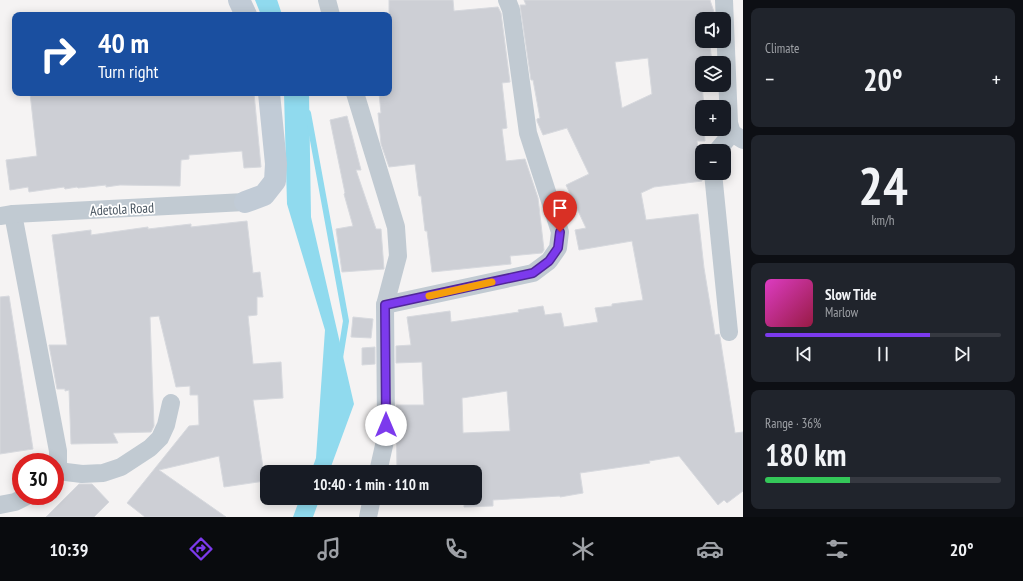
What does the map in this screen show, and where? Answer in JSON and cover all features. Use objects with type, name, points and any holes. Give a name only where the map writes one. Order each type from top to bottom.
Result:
[{"type":"street","points":[[239,0],[245,12]]},
{"type":"street","points":[[326,0],[330,12]]},
{"type":"street","points":[[385,305],[533,273],[549,261],[558,248],[560,232],[528,133],[511,10],[507,0]]},
{"type":"street","points":[[724,0],[729,123],[738,136],[727,144]]},
{"type":"street","points":[[245,202],[264,195],[275,181],[276,164],[269,96]]},
{"type":"street","points":[[356,96],[396,227],[398,256],[385,305],[386,425],[385,442],[380,465]]},
{"type":"street","points":[[714,180],[729,332]]},
{"type":"street","name":"Adetola Road","points":[[7,215],[245,202]]},
{"type":"street","points":[[7,215],[58,453]]},
{"type":"street","points":[[64,473],[82,474],[103,473],[121,467],[150,448],[160,438],[166,425],[171,403]]},
{"type":"street","points":[[0,505],[12,503]]},
{"type":"street","points":[[368,517],[371,505]]},
{"type":"water","points":[[255,0],[272,0],[277,12],[260,12]]},
{"type":"water","points":[[284,96],[309,96],[311,217],[354,404],[332,465],[314,465],[316,458],[325,330],[287,204]]},
{"type":"water","points":[[297,505],[317,505],[313,517],[293,517]]},
{"type":"building","points":[[389,0],[453,0],[454,11],[498,7],[501,13],[510,82],[502,83],[507,128],[502,129],[506,161],[525,159],[538,198],[544,250],[542,253],[510,256],[511,264],[432,272],[427,231],[425,231],[421,196],[419,196],[415,164],[389,167],[381,144],[378,113],[381,113],[379,96],[392,96],[392,12],[389,12]]},
{"type":"building","points":[[524,0],[710,0],[714,12],[695,12],[695,48],[710,48],[711,56],[695,56],[695,92],[703,92],[703,100],[695,100],[695,136],[705,136],[705,141],[697,141],[697,144],[695,144],[695,180],[702,181],[654,187],[641,193],[646,220],[698,214],[704,268],[715,335],[719,334],[720,337],[735,433],[743,432],[743,491],[727,503],[724,500],[718,505],[679,456],[649,461],[650,463],[580,473],[583,493],[560,497],[493,500],[493,506],[464,507],[464,505],[482,505],[482,465],[397,465],[396,405],[424,405],[422,362],[396,363],[396,346],[411,345],[407,317],[450,311],[451,322],[519,312],[518,310],[543,306],[545,315],[561,313],[564,327],[598,322],[595,308],[643,300],[632,241],[579,250],[575,230],[586,228],[566,185],[589,174],[567,128],[543,135],[537,121],[537,119],[540,118],[533,80],[531,80],[520,5],[526,5]],"holes":[[[648,58],[652,94],[622,108],[615,62]],[[507,391],[510,431],[463,433],[462,398]]]},
{"type":"building","points":[[30,96],[254,96],[261,167],[244,168],[242,151],[189,155],[189,159],[181,160],[180,186],[120,185],[106,187],[106,185],[65,189],[64,187],[29,192],[28,187],[10,190],[6,160],[37,156]]},
{"type":"building","points":[[347,116],[361,170],[356,170],[376,229],[381,229],[384,269],[342,272],[336,229],[353,226],[344,194],[330,120]]},
{"type":"building","points":[[247,221],[253,273],[260,272],[263,297],[257,297],[257,315],[248,316],[253,364],[281,362],[283,398],[253,400],[263,465],[260,465],[260,482],[224,487],[219,456],[159,470],[226,517],[145,517],[127,503],[189,426],[199,425],[198,395],[190,395],[190,386],[176,387],[159,316],[150,317],[154,426],[151,432],[113,433],[118,443],[71,444],[69,390],[65,391],[65,389],[57,389],[49,345],[67,345],[52,235],[91,230],[91,235],[148,227],[148,229],[191,224],[191,227]]},
{"type":"building","points":[[9,296],[33,449],[0,454],[0,297]]},
{"type":"building","points":[[353,317],[373,319],[371,338],[351,337]]},
{"type":"building","points":[[375,347],[375,364],[362,365],[362,348]]},
{"type":"building","points":[[79,484],[92,484],[109,502],[94,517],[46,517],[58,505],[64,505],[64,499]]},
{"type":"waterway","points":[[274,0],[278,12]]},
{"type":"waterway","points":[[308,113],[346,321],[340,358]]},
{"type":"slow traffic","points":[[429,296],[492,282]]},
{"type":"route","points":[[386,425],[385,305],[533,273],[549,261],[558,248],[560,232]]}]
